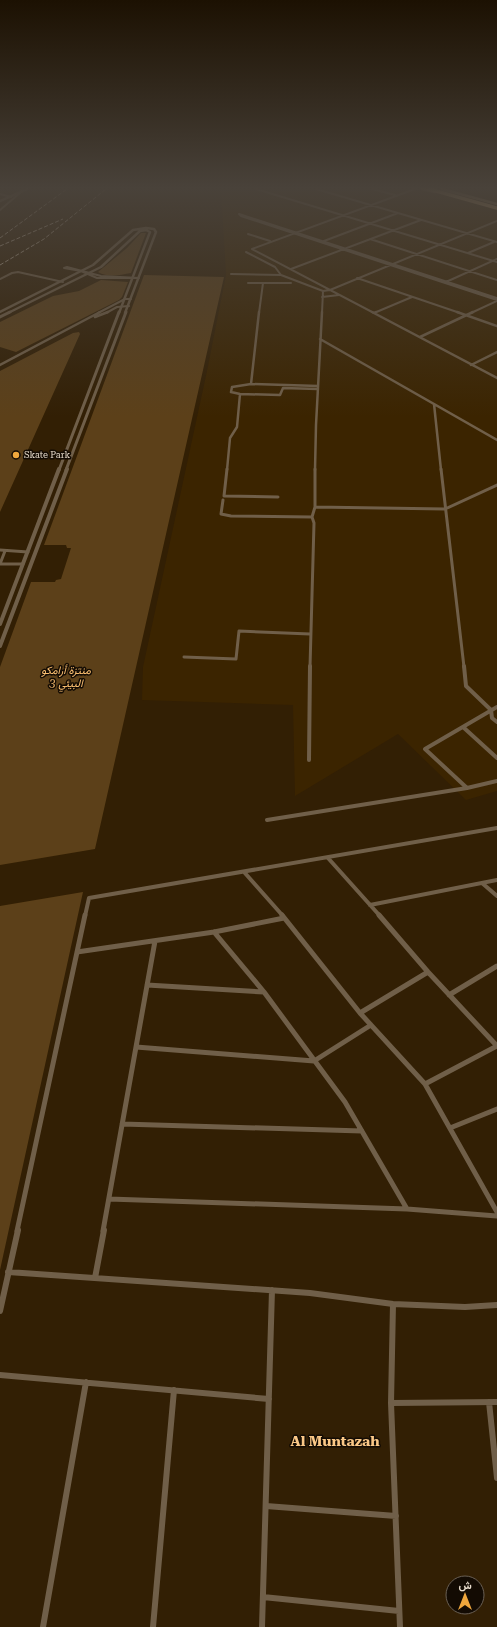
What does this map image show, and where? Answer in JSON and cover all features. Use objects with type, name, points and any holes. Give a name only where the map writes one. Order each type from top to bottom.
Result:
[{"type":"street","points":[[0,312],[63,282],[92,265]]},
{"type":"street","points":[[0,317],[89,274],[102,265]]},
{"type":"street","points":[[0,624],[138,265]]},
{"type":"street","points":[[0,646],[144,265]]},
{"type":"street","points":[[269,265],[275,268],[281,275]]},
{"type":"street","points":[[283,265],[497,378]]},
{"type":"street","points":[[291,269],[302,265]]},
{"type":"street","points":[[231,274],[281,275],[323,292],[388,265]]},
{"type":"street","points":[[329,289],[359,279],[388,265]]},
{"type":"street","points":[[393,265],[497,300]]},
{"type":"street","points":[[450,265],[497,280]]},
{"type":"street","points":[[445,282],[483,265]]},
{"type":"street","points":[[83,271],[64,268],[83,271],[98,278],[139,278]]},
{"type":"street","points":[[0,279],[12,273],[18,272],[63,282]]},
{"type":"street","points":[[355,278],[497,326]]},
{"type":"street","points":[[248,283],[291,283]]},
{"type":"street","points":[[251,384],[263,283]]},
{"type":"street","points":[[309,760],[310,634],[314,523],[312,517],[315,507],[318,388],[323,292]]},
{"type":"street","points":[[322,298],[330,295],[339,295]]},
{"type":"street","points":[[374,313],[412,297]]},
{"type":"street","points":[[0,365],[125,299],[131,299]]},
{"type":"street","points":[[421,338],[468,316],[497,300]]},
{"type":"street","points":[[87,319],[129,306]]},
{"type":"street","points":[[116,324],[121,324]]},
{"type":"street","points":[[320,339],[497,440]]},
{"type":"street","points":[[471,365],[497,352]]},
{"type":"street","points":[[100,363],[106,363]]},
{"type":"street","points":[[251,384],[318,388],[283,388],[280,395],[240,394],[231,392],[232,387],[251,384]]},
{"type":"street","points":[[240,394],[237,427],[230,438],[224,496],[278,497]]},
{"type":"street","points":[[88,396],[94,396]]},
{"type":"street","points":[[434,404],[466,686],[491,710],[492,718],[497,722]]},
{"type":"street","points":[[71,439],[78,439]]},
{"type":"street","points":[[55,481],[62,481]]},
{"type":"street","points":[[315,507],[446,509],[497,485]]},
{"type":"street","points":[[222,500],[221,514],[231,516],[312,517]]},
{"type":"street","points":[[29,548],[37,548]]},
{"type":"street","points":[[0,550],[28,552]]},
{"type":"street","points":[[5,551],[0,564],[23,564]]},
{"type":"street","points":[[20,573],[27,573]]},
{"type":"street","points":[[12,594],[19,594]]},
{"type":"street","points":[[2,617],[11,618]]},
{"type":"street","points":[[184,657],[236,659],[239,631],[310,634]]},
{"type":"street","points":[[467,788],[425,750],[497,707]]},
{"type":"street","points":[[463,727],[497,758]]},
{"type":"street","points":[[267,820],[467,788],[497,781]]},
{"type":"street","points":[[0,1311],[89,898],[497,828]]},
{"type":"street","points":[[328,858],[428,972],[497,1046],[424,1084]]},
{"type":"street","points":[[244,872],[284,918],[360,1013],[424,1084],[497,1212]]},
{"type":"street","points":[[370,905],[497,880]]},
{"type":"street","points":[[482,883],[497,896]]},
{"type":"street","points":[[77,952],[214,932],[284,918]]},
{"type":"street","points":[[214,932],[264,992],[345,1102],[407,1209]]},
{"type":"street","points":[[94,1278],[155,941]]},
{"type":"street","points":[[449,995],[497,966]]},
{"type":"street","points":[[360,1013],[428,972]]},
{"type":"street","points":[[147,985],[264,992]]},
{"type":"street","points":[[136,1047],[314,1061],[371,1025]]},
{"type":"street","points":[[450,1128],[497,1109]]},
{"type":"street","points":[[122,1124],[362,1131]]},
{"type":"street","points":[[109,1199],[407,1209],[497,1216]]},
{"type":"street","points":[[8,1272],[310,1293],[393,1304],[465,1307],[497,1305]]},
{"type":"street","points":[[262,1627],[272,1290]]},
{"type":"street","points":[[393,1304],[391,1403],[400,1627]]},
{"type":"street","points":[[0,1375],[269,1399]]},
{"type":"street","points":[[43,1627],[86,1382]]},
{"type":"street","points":[[152,1627],[174,1390]]},
{"type":"street","points":[[489,1402],[497,1478]]},
{"type":"street","points":[[391,1403],[497,1402]]},
{"type":"street","points":[[266,1506],[396,1516]]},
{"type":"street","points":[[263,1597],[399,1611]]},
{"type":"shaded area","points":[[225,265],[497,265],[497,791],[466,800],[398,734],[295,796],[293,705],[142,700],[143,667],[207,371],[226,275]]},
{"type":"green space","points":[[107,265],[134,265],[131,273],[106,275],[98,272]]},
{"type":"green space","name":"منتزة أرامكو البيئي 3","points":[[144,275],[224,277],[95,849],[0,865],[0,667],[31,582],[55,582],[56,580],[61,579],[71,548],[67,548],[66,545],[44,545]]},
{"type":"green space","points":[[101,280],[128,282],[122,297],[119,300],[16,352],[0,347],[0,322],[53,296],[79,291]]},
{"type":"green space","points":[[79,332],[80,334],[0,512],[0,371],[73,333]]},
{"type":"green space","points":[[83,892],[0,1270],[0,906]]},
{"type":"place","name":"Skate Park","points":[[16,455]]},
{"type":"district","name":"Al Muntazah","points":[[335,1441]]}]
